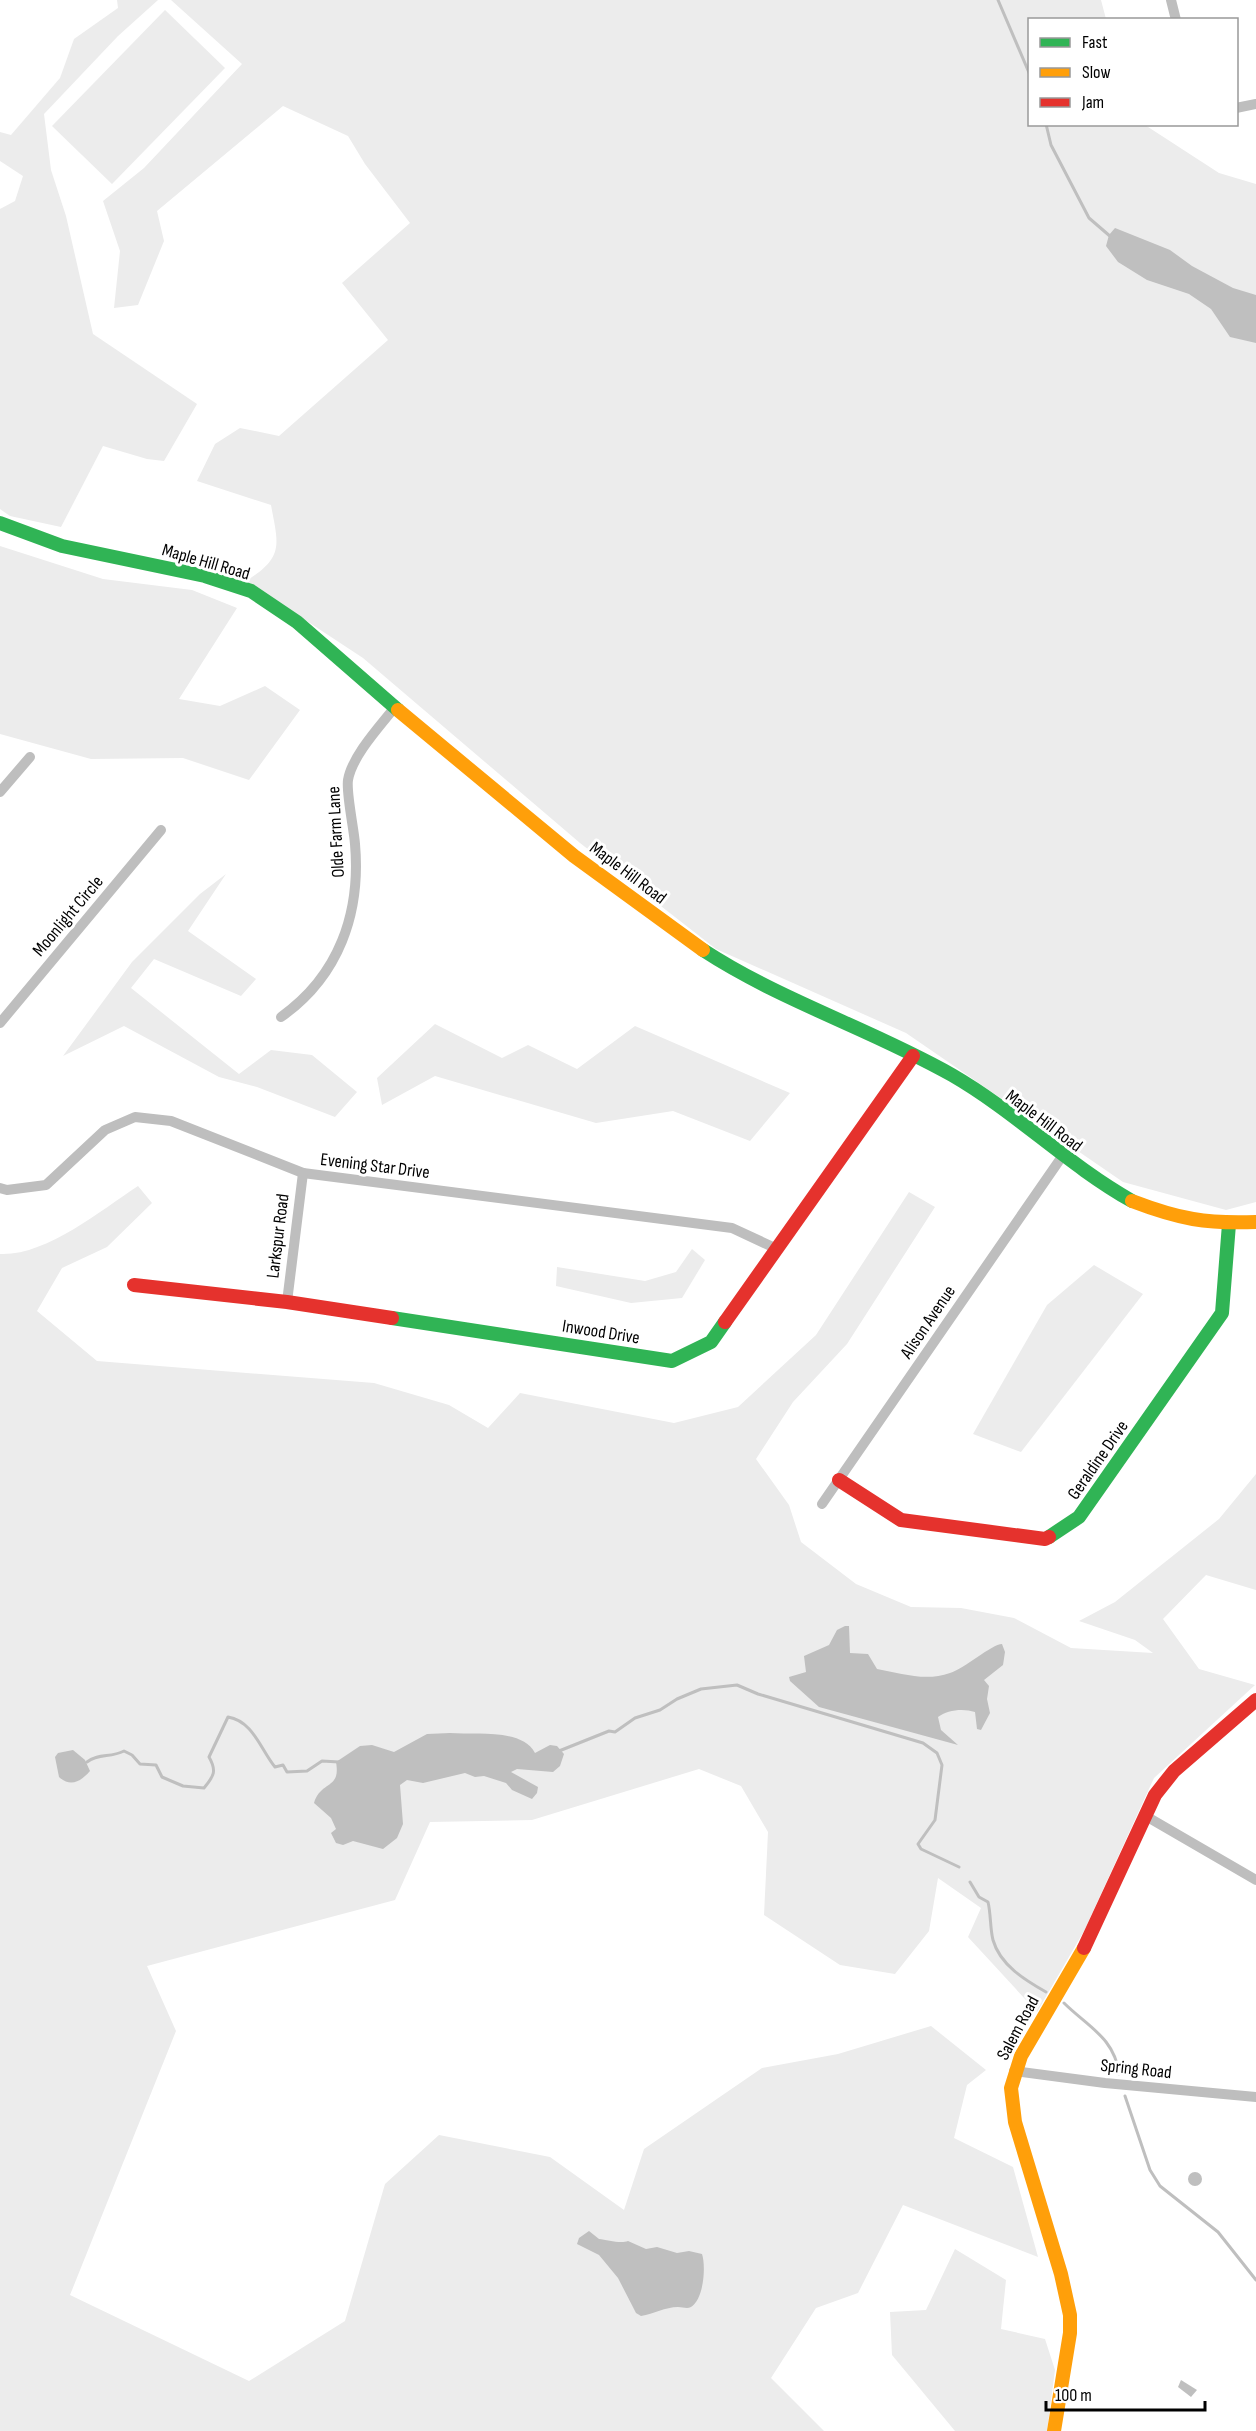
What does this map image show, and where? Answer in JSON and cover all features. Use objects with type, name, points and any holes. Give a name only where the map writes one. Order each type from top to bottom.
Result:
[{"type":"street","points":[[1171,0],[1176,18]]},
{"type":"street","points":[[1238,108],[1256,104]]},
{"type":"street","name":"Maple Hill Road","points":[[0,523],[75,550],[204,576],[259,596],[332,653],[538,827],[687,940],[767,986],[959,1080],[1060,1158],[1101,1185],[1147,1209],[1228,1224],[1256,1222]]},
{"type":"street","name":"Olde Farm Lane","points":[[281,1017],[305,1000],[326,974],[339,948],[351,914],[357,871],[348,780],[363,748],[395,707]]},
{"type":"street","points":[[0,792],[30,757]]},
{"type":"street","name":"Moonlight Circle","points":[[0,1023],[161,830]]},
{"type":"street","name":"Inwood Drive","points":[[135,1285],[287,1302],[672,1361],[711,1342],[775,1248],[913,1056]]},
{"type":"street","name":"Evening Star Drive","points":[[0,1188],[46,1185],[105,1130],[135,1117],[171,1121],[303,1173],[732,1228],[775,1248]]},
{"type":"street","name":"Alison Avenue","points":[[822,1504],[1060,1158]]},
{"type":"street","name":"Larkspur Road","points":[[287,1302],[303,1173]]},
{"type":"street","name":"Geraldine Drive","points":[[839,1480],[902,1520],[1045,1539],[1079,1517],[1222,1313],[1228,1224]]},
{"type":"street","name":"Salem Road","points":[[1054,2431],[1070,2333],[1070,2315],[1061,2274],[1015,2122],[1011,2096],[1014,2071],[1084,1949],[1123,1869],[1144,1815],[1155,1795],[1174,1771],[1256,1700]]},
{"type":"street","points":[[1144,1815],[1256,1880]]},
{"type":"street","name":"Spring Road","points":[[1014,2071],[1105,2083],[1256,2097]]},
{"type":"shaded area","points":[[117,0],[158,0],[118,36],[44,114],[51,170],[66,216],[93,334],[197,404],[164,461],[147,459],[103,446],[61,527],[10,516],[0,509],[0,209],[15,201],[23,176],[0,161],[0,132],[11,135],[60,78],[74,39],[118,8]]},
{"type":"shaded area","points":[[171,0],[1101,0],[1106,18],[1028,18],[1028,126],[1147,126],[1219,173],[1256,184],[1256,1202],[1226,1210],[1123,1182],[906,1033],[716,949],[580,843],[363,658],[246,581],[267,564],[276,549],[276,530],[271,505],[197,481],[215,444],[240,428],[279,436],[388,340],[342,283],[410,223],[365,164],[348,136],[283,106],[157,211],[164,241],[138,305],[114,308],[120,251],[103,201],[144,168],[242,64]]},
{"type":"shaded area","points":[[165,10],[225,68],[112,184],[52,126]]},
{"type":"shaded area","points":[[1115,228],[1170,250],[1192,266],[1233,288],[1256,295],[1256,343],[1230,337],[1211,309],[1189,294],[1147,280],[1118,262],[1106,246],[1109,235]]},
{"type":"shaded area","points":[[0,546],[103,579],[192,590],[237,608],[179,699],[220,706],[265,686],[300,710],[249,780],[183,758],[91,759],[0,734]]},
{"type":"shaded area","points":[[226,874],[188,931],[256,979],[241,996],[154,959],[131,988],[239,1074],[271,1050],[312,1055],[357,1092],[335,1117],[257,1087],[219,1077],[124,1026],[63,1056],[132,962],[200,894]]},
{"type":"shaded area","points":[[435,1024],[502,1058],[528,1045],[577,1069],[635,1026],[790,1093],[750,1141],[673,1111],[596,1123],[435,1076],[382,1105],[377,1078]]},
{"type":"shaded area","points":[[138,1186],[152,1203],[107,1247],[62,1268],[37,1311],[97,1361],[374,1383],[449,1405],[488,1428],[520,1393],[674,1423],[738,1407],[816,1335],[909,1192],[935,1207],[847,1344],[793,1402],[756,1459],[789,1505],[801,1542],[856,1584],[911,1607],[961,1608],[1014,1618],[1071,1648],[1153,1653],[1135,1640],[1079,1621],[1115,1602],[1219,1519],[1256,1474],[1256,1590],[1206,1575],[1163,1619],[1199,1669],[1255,1685],[1154,1778],[1084,1931],[1037,2012],[968,1937],[981,1908],[938,1878],[929,1931],[895,1974],[840,1965],[764,1915],[768,1832],[741,1786],[699,1769],[532,1820],[430,1822],[395,1900],[147,1966],[176,2031],[70,2295],[249,2381],[345,2321],[385,2184],[439,2135],[550,2157],[624,2210],[644,2149],[762,2068],[838,2054],[931,2026],[986,2070],[967,2085],[954,2138],[1013,2167],[1038,2257],[903,2205],[858,2293],[816,2308],[771,2378],[824,2431],[0,2431],[0,1254],[18,1253],[54,1240],[90,1219]]},
{"type":"shaded area","points":[[692,1249],[705,1260],[682,1298],[631,1303],[556,1286],[557,1267],[645,1281],[676,1272]]},
{"type":"shaded area","points":[[1094,1265],[1143,1294],[1021,1452],[973,1434],[1047,1305]]},
{"type":"shaded area","points":[[849,1626],[850,1653],[868,1654],[877,1669],[913,1676],[931,1677],[950,1673],[1002,1644],[1005,1652],[1003,1665],[984,1680],[989,1686],[987,1699],[990,1713],[981,1730],[977,1729],[975,1712],[955,1710],[938,1717],[941,1730],[958,1745],[819,1707],[790,1681],[789,1677],[806,1672],[804,1656],[829,1645],[837,1630]]},
{"type":"shaded area","points":[[427,1734],[509,1736],[529,1745],[535,1753],[550,1745],[557,1746],[564,1754],[560,1766],[553,1772],[517,1769],[511,1772],[538,1787],[532,1799],[512,1790],[506,1783],[465,1773],[423,1783],[407,1780],[400,1785],[403,1824],[397,1838],[383,1849],[353,1841],[343,1845],[336,1843],[331,1833],[336,1829],[331,1818],[314,1803],[321,1791],[336,1777],[336,1762],[360,1746],[372,1745],[394,1752]]},
{"type":"shaded area","points":[[73,1750],[85,1760],[90,1771],[83,1778],[72,1783],[59,1777],[55,1757],[58,1753]]},
{"type":"shaded area","points":[[1195,2172],[1200,2174],[1202,2179],[1200,2184],[1195,2186],[1190,2184],[1188,2179],[1190,2174]]},
{"type":"shaded area","points":[[589,2231],[599,2239],[628,2241],[646,2249],[657,2247],[677,2253],[689,2251],[702,2254],[703,2282],[699,2297],[689,2308],[673,2307],[641,2316],[636,2313],[618,2278],[599,2255],[577,2244],[579,2238]]},
{"type":"shaded area","points":[[955,2249],[1006,2280],[1001,2329],[1045,2339],[1055,2370],[1047,2431],[955,2431],[892,2355],[890,2312],[926,2310]]},
{"type":"shaded area","points":[[1181,2380],[1197,2390],[1191,2397],[1178,2387]]},
{"type":"waterway","points":[[998,0],[1028,70]]},
{"type":"waterway","points":[[1046,126],[1051,145],[1089,218],[1111,237]]},
{"type":"waterway","points":[[559,1751],[609,1731],[615,1732],[635,1718],[660,1710],[677,1699],[701,1689],[737,1685],[758,1694],[923,1743],[937,1753],[942,1765],[935,1820],[918,1844],[921,1849],[959,1867]]},
{"type":"waterway","points":[[87,1762],[96,1757],[124,1751],[132,1755],[140,1764],[156,1765],[162,1777],[183,1786],[204,1788],[213,1773],[209,1757],[228,1717],[244,1724],[256,1737],[275,1767],[283,1765],[287,1772],[307,1771],[322,1761],[339,1762]]},
{"type":"waterway","points":[[970,1882],[979,1897],[988,1902],[993,1940],[1001,1957],[1022,1977],[1046,1992]]},
{"type":"waterway","points":[[1064,2003],[1106,2042],[1112,2051],[1119,2074]]},
{"type":"waterway","points":[[1125,2096],[1150,2170],[1160,2186],[1218,2232],[1256,2280]]},
{"type":"traffic: fast","points":[[0,523],[62,546],[205,576],[251,591],[297,622],[398,710]]},
{"type":"traffic: fast","points":[[703,950],[763,985],[890,1043],[952,1075],[998,1105],[1086,1171],[1132,1201]]},
{"type":"traffic: fast","points":[[1049,1537],[1079,1517],[1222,1313],[1229,1224]]},
{"type":"traffic: fast","points":[[392,1318],[672,1361],[711,1342],[725,1322]]},
{"type":"traffic: slow","points":[[398,710],[574,856],[703,950]]},
{"type":"traffic: slow","points":[[1132,1201],[1193,1219],[1256,1222]]},
{"type":"traffic: slow","points":[[1054,2431],[1070,2333],[1070,2315],[1061,2274],[1015,2122],[1011,2088],[1021,2056],[1084,1948]]},
{"type":"traffic: jam","points":[[725,1322],[913,1056]]},
{"type":"traffic: jam","points":[[134,1285],[287,1302],[392,1318]]},
{"type":"traffic: jam","points":[[839,1480],[901,1520],[1045,1539],[1049,1537]]},
{"type":"traffic: jam","points":[[1084,1948],[1155,1795],[1174,1771],[1256,1700]]}]
